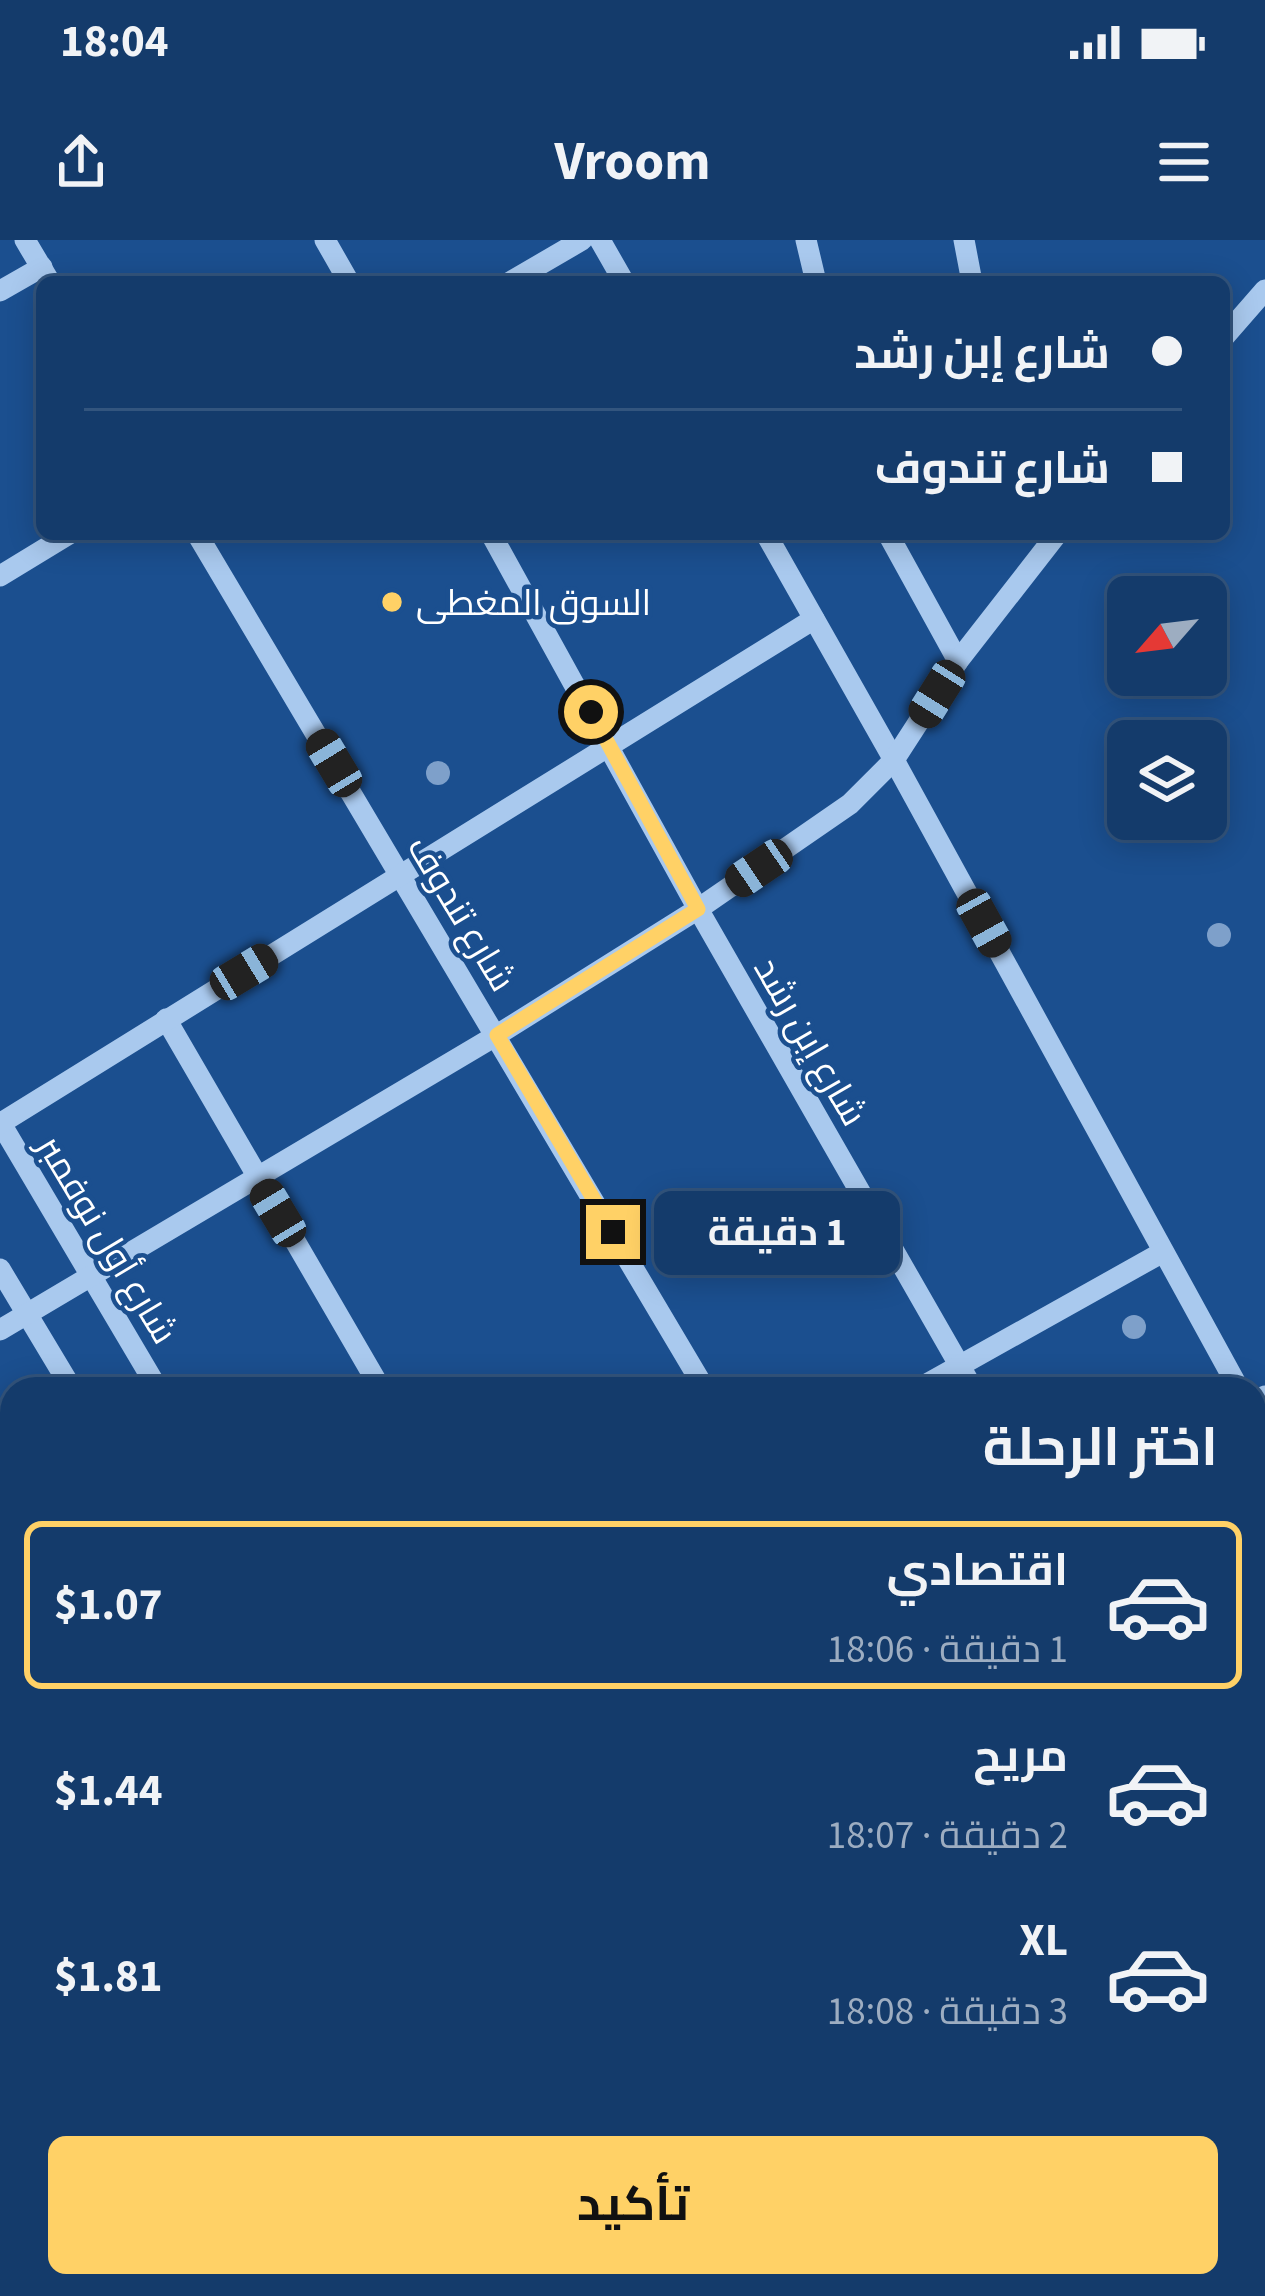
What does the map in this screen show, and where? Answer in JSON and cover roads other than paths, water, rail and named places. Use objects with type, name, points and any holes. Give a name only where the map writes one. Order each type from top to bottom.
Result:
[{"type":"street","points":[[25,240],[46,274]]},
{"type":"street","points":[[326,240],[347,276]]},
{"type":"street","points":[[520,276],[582,240]]},
{"type":"street","points":[[600,240],[621,276]]},
{"type":"street","points":[[806,240],[815,276]]},
{"type":"street","points":[[964,240],[971,276]]},
{"type":"street","points":[[0,291],[36,278]]},
{"type":"street","points":[[1230,330],[1265,290]]},
{"type":"street","points":[[0,576],[59,540]]},
{"type":"street","name":"شارع تندوف","points":[[201,540],[698,1377]]},
{"type":"street","name":"شارع إبن رشد","points":[[494,540],[698,909],[966,1377]]},
{"type":"street","points":[[769,540],[1232,1377]]},
{"type":"street","points":[[891,540],[958,661]]},
{"type":"street","points":[[0,1330],[497,1035],[698,909],[850,804],[895,760],[958,661],[1052,540]]},
{"type":"street","points":[[0,1122],[814,620]]},
{"type":"street","points":[[166,1019],[374,1377]]},
{"type":"street","name":"شارع أول نوفمبر","points":[[0,1122],[151,1377]]},
{"type":"street","points":[[939,1377],[1163,1252]]},
{"type":"street","points":[[0,1269],[65,1377]]},
{"type":"place","name":"السوق المغطى","points":[[392,602]]}]
